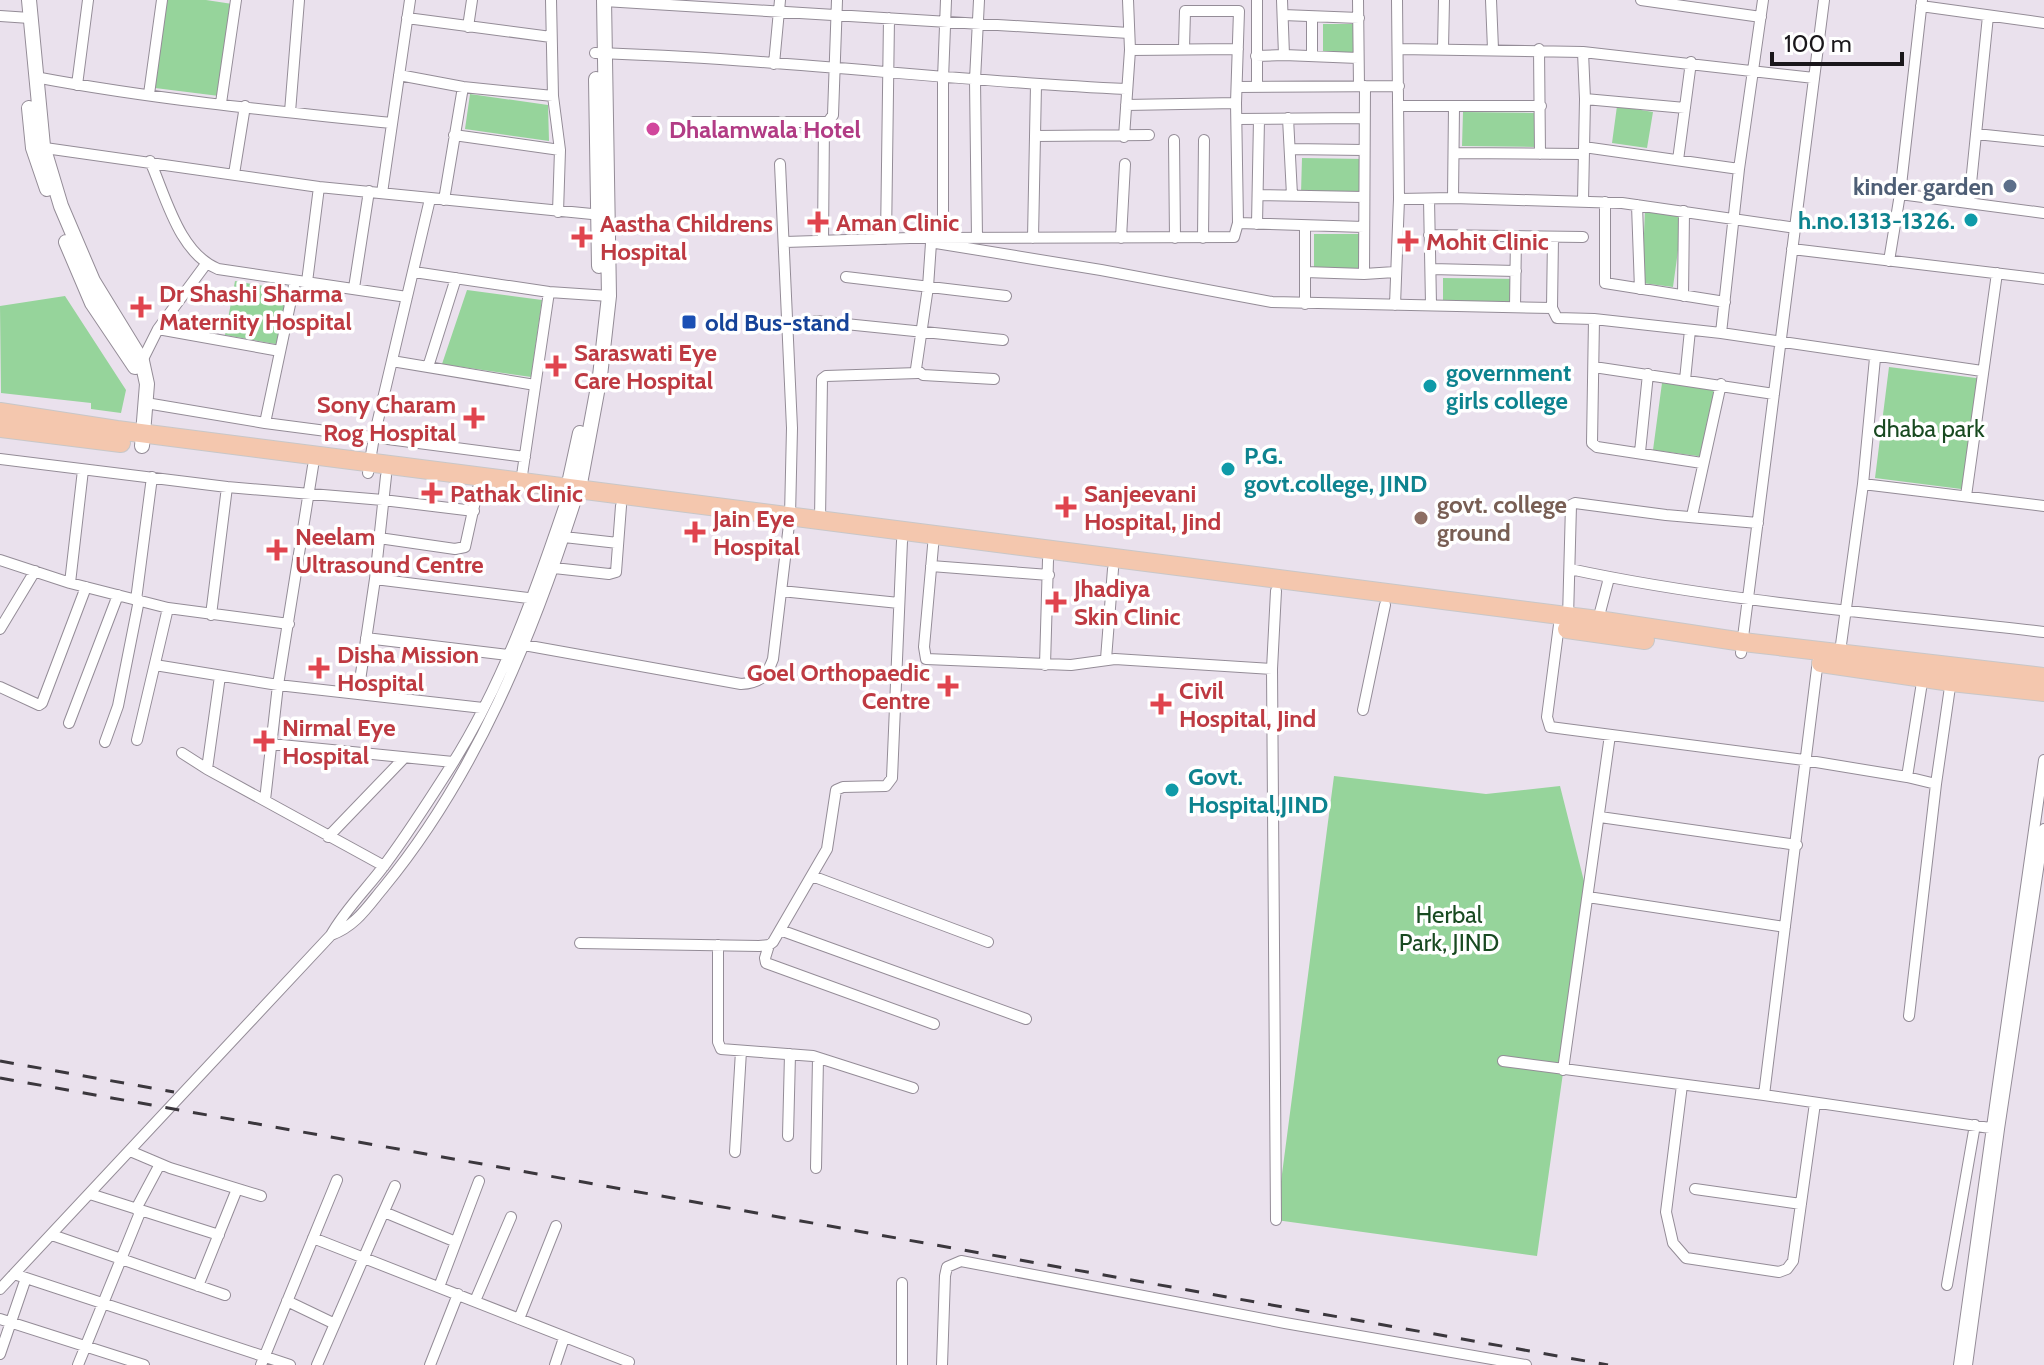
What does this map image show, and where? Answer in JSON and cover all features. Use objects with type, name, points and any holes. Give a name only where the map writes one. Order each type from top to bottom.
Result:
[{"type":"highway","points":[[0,412],[144,440],[313,466],[521,482],[621,506],[790,522],[820,520],[933,540],[1818,656],[1923,676],[2044,677]]},
{"type":"highway","points":[[0,428],[144,440],[478,488],[572,494],[790,522],[902,541],[933,540],[1049,568],[1113,569],[1385,605],[1562,621],[1598,620],[1742,648]]},
{"type":"highway","points":[[1818,656],[1840,652],[2044,692]]},
{"type":"street","points":[[20,0],[35,77],[38,147],[93,281],[142,361],[147,384],[144,440]]},
{"type":"street","points":[[29,0],[25,17],[38,147],[86,291],[147,384]]},
{"type":"street","points":[[77,85],[88,0]]},
{"type":"street","points":[[149,94],[162,0]]},
{"type":"street","points":[[221,103],[236,0]]},
{"type":"street","points":[[290,112],[299,0]]},
{"type":"street","points":[[382,193],[410,0]]},
{"type":"street","points":[[468,27],[472,0]]},
{"type":"street","points":[[551,0],[553,96],[560,150],[558,212]]},
{"type":"street","points":[[0,1289],[331,935],[344,912],[384,866],[453,762],[554,568],[572,494],[604,295],[601,0],[780,5],[837,15],[1129,33]]},
{"type":"street","points":[[693,122],[824,123],[832,119],[837,0]]},
{"type":"street","points":[[943,238],[946,0]]},
{"type":"street","points":[[977,238],[975,80],[979,0]]},
{"type":"street","points":[[1124,137],[1130,50],[1128,0]]},
{"type":"street","points":[[1257,0],[1257,86]]},
{"type":"street","points":[[1282,0],[1284,55]]},
{"type":"street","points":[[1358,0],[1358,58],[1364,118],[1364,274]]},
{"type":"street","points":[[1395,305],[1399,199],[1397,0]]},
{"type":"street","points":[[1443,48],[1444,0]]},
{"type":"street","points":[[1491,0],[1493,49]]},
{"type":"street","points":[[1641,0],[1683,3],[1761,17]]},
{"type":"street","points":[[1721,333],[1739,169],[1763,0]]},
{"type":"street","points":[[1742,648],[1824,0]]},
{"type":"street","points":[[1889,261],[1900,194],[1922,3],[2044,23]]},
{"type":"street","points":[[774,64],[780,5]]},
{"type":"street","points":[[785,242],[910,238],[1234,237],[1238,223],[1236,103],[1239,11],[1185,11],[1184,48]]},
{"type":"street","points":[[1283,15],[1359,18]]},
{"type":"street","points":[[0,16],[25,17]]},
{"type":"street","points":[[1969,203],[1988,16]]},
{"type":"street","points":[[1312,17],[1312,56]]},
{"type":"street","points":[[407,18],[551,37]]},
{"type":"street","points":[[886,239],[889,18]]},
{"type":"street","points":[[1130,50],[1238,49]]},
{"type":"street","points":[[1398,49],[1583,52],[1814,78]]},
{"type":"street","points":[[1539,49],[1540,154]]},
{"type":"street","points":[[1583,52],[1583,201]]},
{"type":"street","points":[[600,53],[943,79],[1126,89]]},
{"type":"street","points":[[1256,56],[1358,58]]},
{"type":"street","points":[[1678,160],[1691,62]]},
{"type":"street","points":[[399,75],[463,87],[553,96]]},
{"type":"street","points":[[35,77],[77,85],[391,123]]},
{"type":"street","points":[[1033,238],[1036,85]]},
{"type":"street","points":[[1237,87],[1399,86]]},
{"type":"street","points":[[444,200],[463,87]]},
{"type":"street","points":[[1585,99],[1685,108]]},
{"type":"street","points":[[1126,105],[1236,103]]},
{"type":"street","points":[[234,174],[245,106]]},
{"type":"street","points":[[1399,106],[1541,106]]},
{"type":"street","points":[[1453,198],[1454,107]]},
{"type":"street","points":[[1288,118],[1292,195]]},
{"type":"street","points":[[1237,119],[1364,118]]},
{"type":"street","points":[[1257,224],[1259,119]]},
{"type":"street","points":[[823,241],[824,123]]},
{"type":"street","points":[[1976,134],[2044,141],[2044,134]]},
{"type":"street","points":[[454,135],[560,150]]},
{"type":"street","points":[[1035,136],[1149,135]]},
{"type":"street","points":[[1174,140],[1175,238]]},
{"type":"street","points":[[1203,238],[1204,140]]},
{"type":"street","points":[[38,147],[319,187],[604,215]]},
{"type":"street","points":[[1290,149],[1364,150]]},
{"type":"street","points":[[1454,153],[1583,151],[1710,163],[1739,169]]},
{"type":"street","points":[[150,161],[182,234],[193,252],[206,264],[218,269],[407,297]]},
{"type":"street","points":[[524,645],[741,684],[763,678],[773,659],[790,522],[792,428],[780,164]]},
{"type":"street","points":[[1121,238],[1125,164]]},
{"type":"street","points":[[307,282],[319,187]]},
{"type":"street","points":[[354,288],[369,191]]},
{"type":"street","points":[[1900,194],[2044,213]]},
{"type":"street","points":[[1259,195],[1363,197]]},
{"type":"street","points":[[358,694],[383,500],[375,471],[374,437],[430,199]]},
{"type":"street","points":[[1399,199],[1605,202],[1796,228]]},
{"type":"street","points":[[1429,199],[1431,304]]},
{"type":"street","points":[[1605,202],[1605,283],[1725,302]]},
{"type":"street","points":[[1637,205],[1640,289]]},
{"type":"street","points":[[1683,296],[1684,211]]},
{"type":"street","points":[[1238,223],[1364,227]]},
{"type":"street","points":[[1305,226],[1305,304]]},
{"type":"street","points":[[1429,235],[1583,237]]},
{"type":"street","points":[[1515,307],[1516,236]]},
{"type":"street","points":[[1553,237],[1552,308],[1557,318],[1721,333],[1875,358],[1982,371]]},
{"type":"street","points":[[910,238],[1251,299],[1305,304],[1552,308]]},
{"type":"street","points":[[918,373],[916,366],[931,243]]},
{"type":"street","points":[[1792,249],[2044,279]]},
{"type":"street","points":[[142,361],[158,329],[206,264]]},
{"type":"street","points":[[1431,269],[1516,271]]},
{"type":"street","points":[[414,272],[549,292],[604,295]]},
{"type":"street","points":[[1305,272],[1395,272]]},
{"type":"street","points":[[1966,496],[1997,273]]},
{"type":"street","points":[[846,277],[1006,296]]},
{"type":"street","points":[[428,367],[456,278]]},
{"type":"street","points":[[265,423],[295,281]]},
{"type":"street","points":[[521,482],[549,292]]},
{"type":"street","points":[[1594,319],[1592,443],[1597,447],[1702,463]]},
{"type":"street","points":[[816,321],[1003,340]]},
{"type":"street","points":[[158,329],[280,351]]},
{"type":"street","points":[[1685,380],[1690,330]]},
{"type":"street","points":[[1840,652],[1863,484],[1875,358]]},
{"type":"street","points":[[392,361],[535,385]]},
{"type":"street","points":[[1594,367],[1774,394]]},
{"type":"street","points":[[820,520],[822,379],[826,376],[918,373],[994,379]]},
{"type":"street","points":[[1640,452],[1648,374]]},
{"type":"street","points":[[1692,516],[1721,384]]},
{"type":"street","points":[[146,403],[265,423],[525,457]]},
{"type":"street","points":[[0,459],[227,487],[474,511]]},
{"type":"street","points":[[265,800],[278,685],[313,466]]},
{"type":"street","points":[[70,583],[83,470]]},
{"type":"street","points":[[105,742],[118,706],[138,600],[152,477]]},
{"type":"street","points":[[1863,484],[2044,506]]},
{"type":"street","points":[[211,615],[227,487]]},
{"type":"street","points":[[379,538],[461,549],[468,542],[478,488]]},
{"type":"street","points":[[331,935],[347,930],[357,920],[408,858],[490,719],[524,645],[572,494]]},
{"type":"street","points":[[1758,523],[1571,505],[1570,569],[1547,722],[1550,727],[1804,760],[1936,784]]},
{"type":"street","points":[[554,568],[616,572],[621,506]]},
{"type":"street","points":[[564,537],[618,543]]},
{"type":"street","points":[[933,540],[924,647],[926,659],[1045,665],[1079,665],[1106,659],[1272,669]]},
{"type":"street","points":[[902,541],[892,778],[886,786],[843,787],[836,790],[829,843],[769,945],[765,958],[766,963],[934,1024]]},
{"type":"street","points":[[0,560],[70,583],[168,608],[289,624]]},
{"type":"street","points":[[931,566],[1049,568],[1045,665]]},
{"type":"street","points":[[1106,659],[1113,569]]},
{"type":"street","points":[[1570,569],[1609,578],[1750,598],[2044,632]]},
{"type":"street","points":[[0,629],[35,571]]},
{"type":"street","points":[[1598,620],[1609,578]]},
{"type":"street","points":[[375,579],[537,600]]},
{"type":"street","points":[[0,687],[33,704],[42,703],[86,587]]},
{"type":"street","points":[[781,591],[899,603]]},
{"type":"street","points":[[1276,591],[1272,669],[1276,1220]]},
{"type":"street","points":[[69,723],[118,595]]},
{"type":"street","points":[[1363,710],[1385,605]]},
{"type":"street","points":[[137,740],[168,608]]},
{"type":"street","points":[[366,638],[508,655]]},
{"type":"street","points":[[1764,1095],[1818,656]]},
{"type":"street","points":[[155,665],[278,685],[483,708]]},
{"type":"street","points":[[1909,1016],[1952,674]]},
{"type":"street","points":[[207,769],[220,676]]},
{"type":"street","points":[[1907,777],[1923,676]]},
{"type":"street","points":[[1563,1070],[1610,735]]},
{"type":"street","points":[[271,744],[453,762]]},
{"type":"street","points":[[182,753],[384,866]]},
{"type":"street","points":[[328,837],[404,758]]},
{"type":"street","points":[[1959,1365],[2044,760]]},
{"type":"street","points":[[428,801],[440,808]]},
{"type":"street","points":[[1600,817],[1797,845]]},
{"type":"street","points":[[1967,1365],[1994,1129],[2044,829]]},
{"type":"street","points":[[812,876],[988,942]]},
{"type":"street","points":[[1588,897],[1785,927]]},
{"type":"street","points":[[780,930],[1026,1019]]},
{"type":"street","points":[[580,943],[769,945]]},
{"type":"street","points":[[718,945],[721,1049],[818,1058],[913,1088]]},
{"type":"street","points":[[735,1152],[741,1051]]},
{"type":"street","points":[[788,1136],[790,1054]]},
{"type":"street","points":[[816,1168],[818,1058]]},
{"type":"street","points":[[1503,1061],[1994,1129]]},
{"type":"street","points":[[1682,1085],[1666,1212],[1673,1243],[1686,1258],[1779,1272],[1787,1269],[1793,1261],[1815,1103]]},
{"type":"street","points":[[1947,1285],[1975,1125]]},
{"type":"street","points":[[130,1151],[160,1164],[261,1196]]},
{"type":"street","points":[[78,1365],[138,1210],[160,1164]]},
{"type":"street","points":[[263,1361],[337,1180]]},
{"type":"street","points":[[439,1287],[479,1181]]},
{"type":"street","points":[[317,1365],[395,1186]]},
{"type":"street","points":[[198,1286],[237,1189]]},
{"type":"street","points":[[1695,1189],[1801,1204]]},
{"type":"street","points":[[90,1194],[219,1235]]},
{"type":"street","points":[[384,1212],[456,1242]]},
{"type":"street","points":[[475,1301],[511,1217]]},
{"type":"street","points":[[519,1319],[556,1226]]},
{"type":"street","points":[[52,1235],[225,1295]]},
{"type":"street","points":[[313,1238],[519,1319],[611,1361],[629,1362]]},
{"type":"street","points":[[942,1365],[945,1276],[947,1267],[961,1261],[1526,1365]]},
{"type":"street","points":[[14,1274],[263,1361],[290,1365]]},
{"type":"street","points":[[0,1354],[5,1321],[26,1278]]},
{"type":"street","points":[[902,1283],[902,1365]]},
{"type":"street","points":[[430,1365],[458,1294]]},
{"type":"street","points":[[287,1301],[335,1324]]},
{"type":"street","points":[[5,1321],[144,1365]]},
{"type":"street","points":[[555,1365],[564,1338]]},
{"type":"green space","points":[[167,0],[206,0],[239,5],[227,97],[155,88]]},
{"type":"green space","points":[[1323,24],[1358,24],[1358,55],[1323,55]]},
{"type":"green space","points":[[470,94],[548,105],[549,141],[465,129]]},
{"type":"green space","points":[[1617,106],[1653,112],[1647,148],[1612,143]]},
{"type":"green space","points":[[1463,112],[1537,113],[1537,147],[1462,146]]},
{"type":"green space","points":[[1302,158],[1365,159],[1365,194],[1301,193]]},
{"type":"green space","points":[[1645,209],[1683,214],[1673,287],[1642,283]]},
{"type":"green space","points":[[1314,234],[1368,234],[1368,271],[1314,271]]},
{"type":"green space","points":[[1443,278],[1521,279],[1521,305],[1443,304]]},
{"type":"green space","points":[[235,281],[297,292],[287,346],[225,335]]},
{"type":"green space","points":[[467,290],[542,300],[531,377],[442,364]]},
{"type":"green space","points":[[65,296],[126,390],[121,413],[91,409],[91,403],[1,393],[0,306]]},
{"type":"green space","name":"dhaba park","points":[[1889,367],[1984,379],[1969,490],[1875,478]]},
{"type":"green space","points":[[1662,383],[1714,389],[1705,457],[1653,450]]},
{"type":"green space","name":"Herbal Park, JIND","points":[[1334,776],[1486,794],[1560,786],[1588,897],[1537,1256],[1276,1220]]},
{"type":"railway","points":[[0,1061],[174,1092]]},
{"type":"railway","points":[[0,1078],[1608,1365]]},
{"type":"place","name":"Dhalamwala Hotel","points":[[653,129]]},
{"type":"place","name":"kinder garden","points":[[2010,186]]},
{"type":"place","name":"h.no.1313-1326.","points":[[1971,220]]},
{"type":"place","name":"Aman Clinic","points":[[818,222]]},
{"type":"place","name":"Aastha Childrens Hospital","points":[[582,237]]},
{"type":"place","name":"Mohit Clinic","points":[[1408,241]]},
{"type":"place","name":"Dr Shashi Sharma Maternity Hospital","points":[[141,307]]},
{"type":"place","name":"old Bus-stand","points":[[689,322]]},
{"type":"place","name":"Saraswati Eye Care Hospital","points":[[556,366]]},
{"type":"place","name":"government girls college","points":[[1430,386]]},
{"type":"place","name":"Sony Charam Rog Hospital","points":[[474,418]]},
{"type":"place","name":"P.G. govt.college, JIND","points":[[1228,469]]},
{"type":"place","name":"Pathak Clinic","points":[[432,493]]},
{"type":"place","name":"Sanjeevani Hospital, Jind","points":[[1066,507]]},
{"type":"place","name":"govt. college ground","points":[[1421,518]]},
{"type":"place","name":"Jain Eye Hospital","points":[[695,532]]},
{"type":"place","name":"Neelam Ultrasound Centre","points":[[277,550]]},
{"type":"place","name":"Jhadiya Skin Clinic","points":[[1056,602]]},
{"type":"place","name":"Disha Mission Hospital","points":[[319,668]]},
{"type":"place","name":"Goel Orthopaedic Centre","points":[[948,686]]},
{"type":"place","name":"Civil Hospital, Jind","points":[[1161,704]]},
{"type":"place","name":"Nirmal Eye Hospital","points":[[264,741]]},
{"type":"place","name":"Govt. Hospital,JIND","points":[[1172,790]]}]
